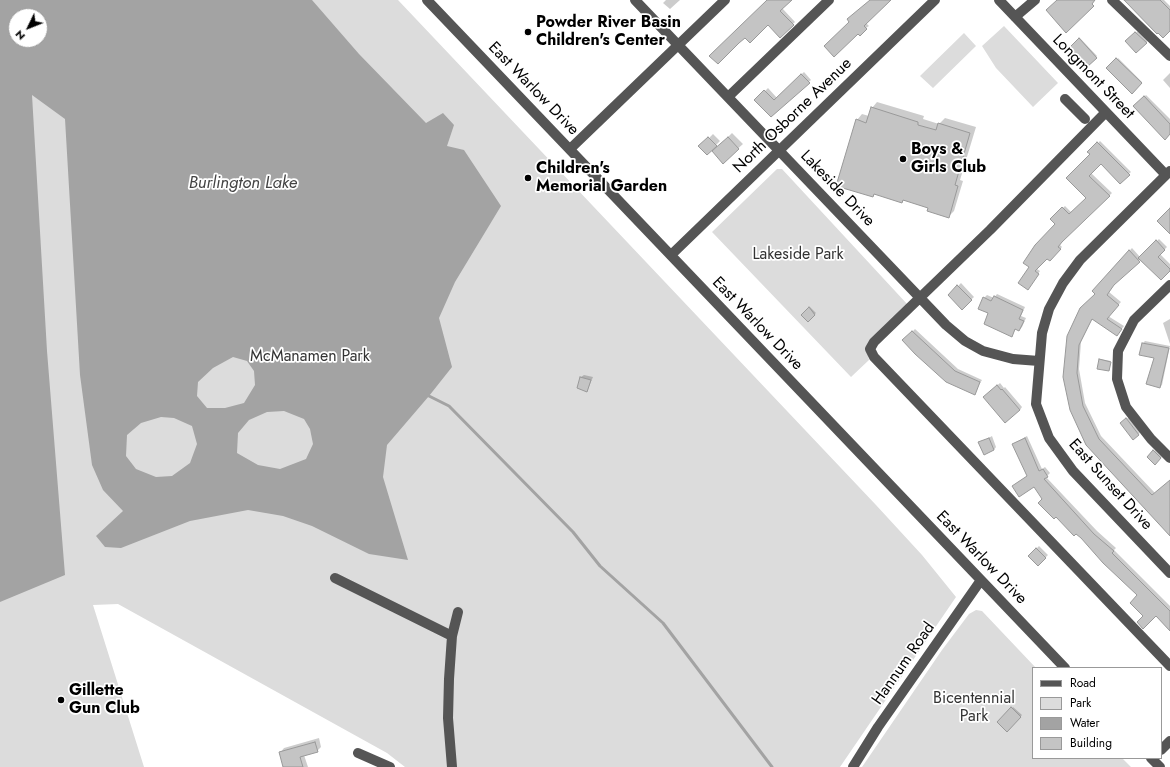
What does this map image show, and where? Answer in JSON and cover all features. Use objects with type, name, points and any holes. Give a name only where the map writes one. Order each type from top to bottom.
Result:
[{"type":"street","name":"East Warlow Drive","points":[[427,0],[1064,667]]},
{"type":"street","name":"Lakeside Drive","points":[[635,0],[920,297],[965,341],[983,351],[1013,359],[1039,360]]},
{"type":"street","points":[[570,149],[725,0]]},
{"type":"street","points":[[728,97],[829,0]]},
{"type":"street","name":"North Osborne Avenue","points":[[671,255],[935,0]]},
{"type":"street","name":"Longmont Street","points":[[999,0],[1106,112],[1168,173]]},
{"type":"street","points":[[1015,17],[1035,0]]},
{"type":"street","points":[[1112,0],[1170,56]]},
{"type":"street","points":[[1065,99],[1085,119]]},
{"type":"street","points":[[1106,112],[874,342],[870,349],[874,357],[1170,666]]},
{"type":"street","name":"East Sunset Drive","points":[[1168,173],[1080,260],[1062,283],[1047,315],[1042,333],[1036,404],[1049,438],[1073,471],[1170,573]]},
{"type":"street","points":[[1170,285],[1134,320],[1118,351],[1117,379],[1126,407],[1151,439],[1170,458]]},
{"type":"street","points":[[335,578],[452,636]]},
{"type":"street","name":"Hannum Road","points":[[853,767],[878,727],[981,580]]},
{"type":"street","points":[[452,767],[448,718],[452,636],[458,612]]},
{"type":"street","points":[[1162,749],[1170,741]]},
{"type":"street","points":[[358,753],[390,767]]},
{"type":"street","points":[[1153,759],[1160,767]]},
{"type":"green space","name":"McManamen Park","points":[[0,0],[398,0],[876,505],[922,555],[956,597],[840,767],[405,767],[387,753],[118,604],[93,605],[144,767],[0,767]]},
{"type":"green space","points":[[1004,26],[1058,83],[1033,107],[996,68],[982,46]]},
{"type":"green space","points":[[964,33],[976,46],[933,88],[920,76]]},
{"type":"green space","name":"Lakeside Park","points":[[777,169],[782,169],[908,305],[867,350],[869,360],[851,377],[712,232]]},
{"type":"green space","name":"Bicentennial Park","points":[[976,610],[982,611],[1035,667],[1032,667],[1032,759],[1123,759],[1131,767],[862,767],[942,650],[969,614]]},
{"type":"water","name":"Burlington Lake","points":[[0,0],[312,0],[359,54],[426,123],[443,113],[454,125],[447,146],[464,150],[501,206],[455,282],[439,318],[452,367],[387,445],[383,477],[408,560],[369,554],[312,526],[283,516],[248,510],[190,521],[121,548],[105,547],[96,536],[123,511],[103,490],[92,465],[80,375],[65,119],[32,95],[47,351],[65,575],[0,602]],"holes":[[[233,357],[247,361],[254,371],[255,385],[244,403],[225,408],[207,408],[197,396],[198,382],[213,368]],[[284,411],[304,419],[310,429],[313,444],[306,459],[280,469],[258,465],[237,453],[238,433],[249,420],[267,412]],[[161,417],[174,418],[192,426],[197,444],[190,463],[172,476],[156,477],[136,469],[126,456],[127,435],[141,423]]]},
{"type":"building","points":[[767,0],[792,0],[780,11],[794,25],[780,38],[768,25],[750,43],[745,38],[718,64],[709,56]]},
{"type":"building","points":[[870,0],[891,0],[864,26],[867,29],[860,36],[858,34],[834,57],[824,46],[849,22],[847,19]]},
{"type":"building","points":[[1057,0],[1095,0],[1092,4],[1094,6],[1066,33],[1046,10]]},
{"type":"building","points":[[1124,0],[1160,0],[1170,10],[1170,31],[1163,38],[1158,33],[1157,34]]},
{"type":"building","points":[[1135,32],[1147,43],[1136,53],[1125,41]]},
{"type":"building","points":[[1079,38],[1097,58],[1087,67],[1069,48]]},
{"type":"building","points":[[1116,58],[1142,83],[1132,94],[1106,68]]},
{"type":"building","points":[[801,74],[810,83],[771,117],[754,100],[764,90],[774,100]]},
{"type":"building","points":[[1144,96],[1170,124],[1170,134],[1165,140],[1133,106]]},
{"type":"building","name":"Boys & Girls Club","points":[[871,107],[918,122],[918,125],[936,130],[938,123],[970,133],[955,185],[958,186],[949,218],[927,211],[928,208],[903,200],[902,203],[874,194],[873,197],[836,186],[856,119],[866,123]]},
{"type":"building","points":[[708,137],[717,146],[707,155],[698,146]]},
{"type":"building","points":[[728,137],[739,149],[723,164],[712,151]]},
{"type":"building","points":[[1097,142],[1130,175],[1120,184],[1101,164],[1089,176],[1110,196],[1062,242],[1058,247],[1061,249],[1050,261],[1047,259],[1035,271],[1039,274],[1028,290],[1018,283],[1029,267],[1023,263],[1035,245],[1055,224],[1050,219],[1062,207],[1069,214],[1086,198],[1066,178],[1090,154],[1087,152]]},
{"type":"building","points":[[1170,208],[1170,234],[1157,221]]},
{"type":"building","points":[[1156,240],[1165,250],[1158,257],[1170,269],[1170,271],[1161,280],[1138,258]]},
{"type":"building","points":[[1129,250],[1140,262],[1114,285],[1107,295],[1119,305],[1107,319],[1122,329],[1117,336],[1092,319],[1079,345],[1077,373],[1083,406],[1099,439],[1152,495],[1170,480],[1170,536],[1086,445],[1070,410],[1063,377],[1067,336],[1080,308],[1095,294],[1092,291]]},
{"type":"building","points":[[957,285],[972,300],[962,310],[948,295]]},
{"type":"building","points":[[994,296],[1023,310],[1019,319],[1024,321],[1019,331],[1015,329],[1012,337],[984,324],[988,313],[978,309],[983,297],[991,301]]},
{"type":"building","points":[[809,307],[815,315],[808,322],[801,315]]},
{"type":"building","points":[[912,331],[955,371],[980,382],[975,395],[946,382],[915,354],[902,340]]},
{"type":"building","points":[[1142,343],[1169,348],[1160,388],[1146,384],[1154,358],[1139,355]]},
{"type":"building","points":[[1099,359],[1111,362],[1109,371],[1097,369]]},
{"type":"building","points":[[580,377],[591,380],[587,392],[577,388]]},
{"type":"building","points":[[997,385],[1020,410],[1005,423],[983,397]]},
{"type":"building","points":[[1126,418],[1139,435],[1133,440],[1120,423]]},
{"type":"building","points":[[989,438],[994,450],[984,455],[978,442]]},
{"type":"building","points":[[1025,438],[1039,471],[1043,469],[1048,477],[1044,479],[1094,534],[1114,551],[1112,553],[1170,611],[1170,631],[1156,616],[1143,629],[1137,622],[1143,616],[1130,603],[1137,595],[1103,563],[1081,538],[1076,534],[1074,536],[1056,517],[1054,519],[1038,503],[1042,499],[1034,487],[1019,497],[1012,486],[1027,476],[1012,444]]},
{"type":"building","points":[[1153,450],[1161,458],[1155,465],[1147,457]]},
{"type":"building","points":[[1036,548],[1046,558],[1038,566],[1028,556]]},
{"type":"building","points":[[1011,707],[1021,717],[1007,732],[997,722]]},
{"type":"building","points":[[315,742],[318,752],[300,757],[303,767],[283,767],[279,752]]},
{"type":"waterway","points":[[429,396],[449,406],[573,532],[600,566],[663,623],[772,767]]},
{"type":"place","name":"Powder River Basin Children's Center","points":[[528,32]]},
{"type":"place","name":"Boys & Girls Club","points":[[903,159]]},
{"type":"place","name":"Children's Memorial Garden","points":[[528,178]]},
{"type":"place","name":"Gillette Gun Club","points":[[61,700]]}]
